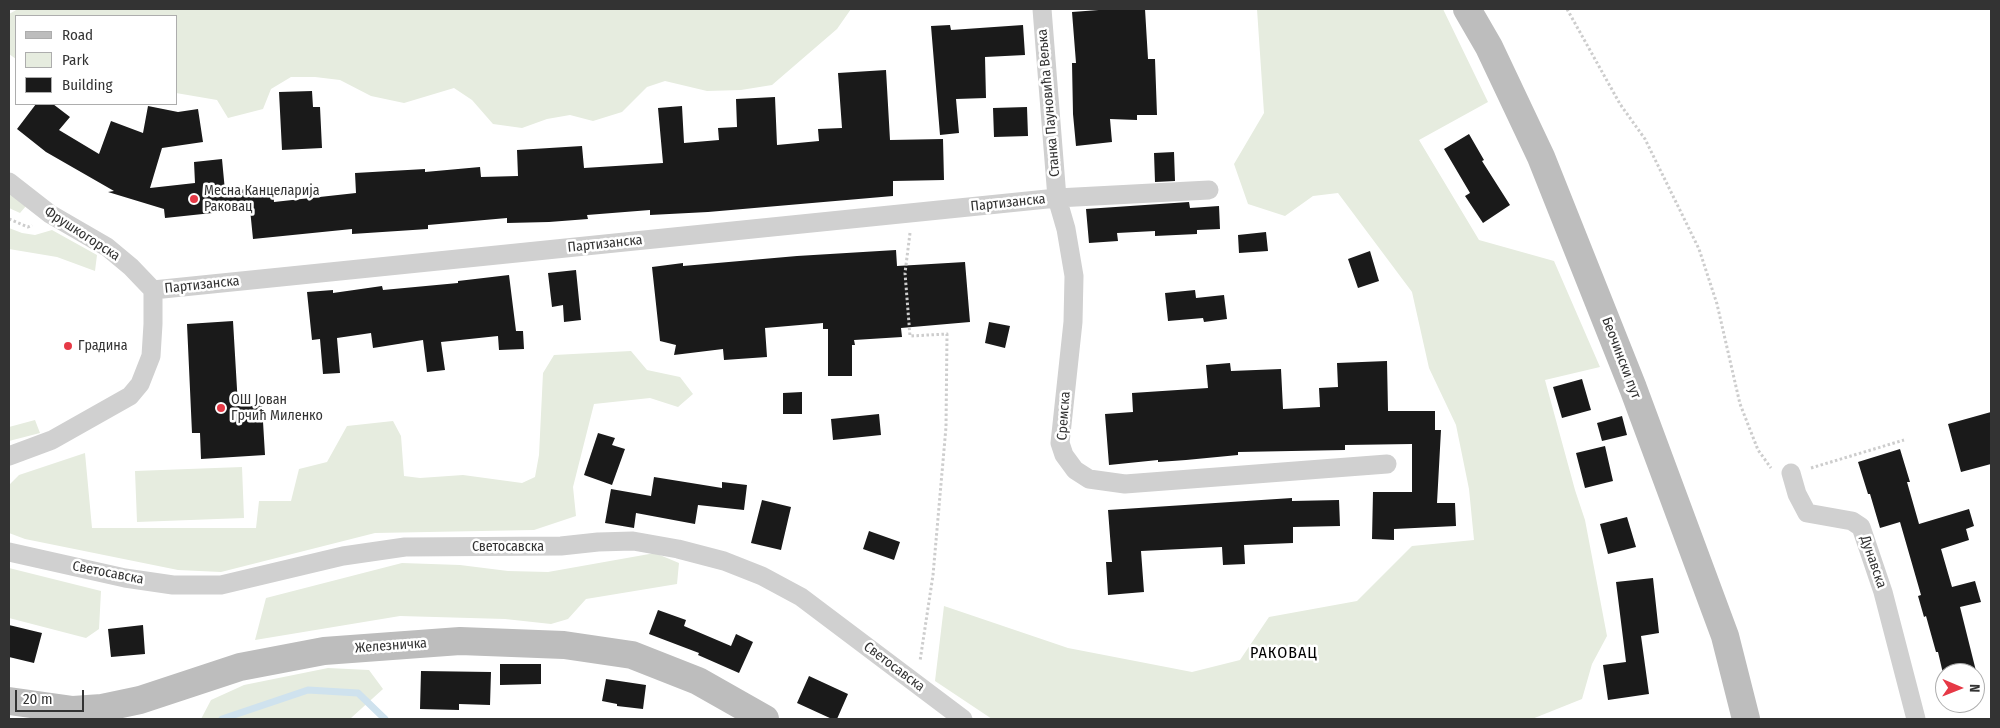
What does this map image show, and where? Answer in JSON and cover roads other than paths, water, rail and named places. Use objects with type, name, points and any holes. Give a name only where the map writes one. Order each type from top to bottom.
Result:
[{"type":"street","name":"Станка Пауновића Вељка","points":[[1042,9],[1057,198]]},
{"type":"street","name":"Беочински пут","points":[[1467,9],[1489,47],[1541,157],[1633,388],[1725,636],[1746,719]]},
{"type":"street","name":"Фрушкогорска","points":[[9,182],[50,214],[107,247],[131,267],[153,290]]},
{"type":"street","points":[[1057,198],[1209,190]]},
{"type":"street","name":"Партизанска","points":[[153,290],[1057,198]]},
{"type":"street","name":"Сремска","points":[[1057,198],[1066,229],[1074,276],[1073,322],[1060,443],[1064,455],[1075,470],[1089,479],[1125,484],[1386,464]]},
{"type":"street","points":[[9,456],[52,440],[130,396],[140,384],[151,356],[153,290]]},
{"type":"street","name":"Дунавска","points":[[1791,473],[1807,513],[1852,521],[1861,527],[1883,592],[1916,719]]},
{"type":"street","name":"Светосавска","points":[[9,552],[125,578],[173,585],[221,585],[343,556],[404,547],[561,546],[633,541],[678,549],[724,561],[762,576],[802,597],[963,719]]},
{"type":"street","name":"Железничка","points":[[9,701],[73,710],[102,708],[140,700],[240,667],[324,651],[460,641],[564,645],[632,654],[698,681],[765,719]]},
{"type":"waterway","points":[[222,719],[308,690],[358,693],[385,719]]},
{"type":"place","name":"Месна Канцеларија Раковац","points":[[194,199]]},
{"type":"place","name":"Градина","points":[[68,346]]},
{"type":"place","name":"ОШ Јован Грчић Миленко","points":[[221,408]]},
{"type":"district","name":"РАКОВАЦ","points":[[1284,654]]}]
